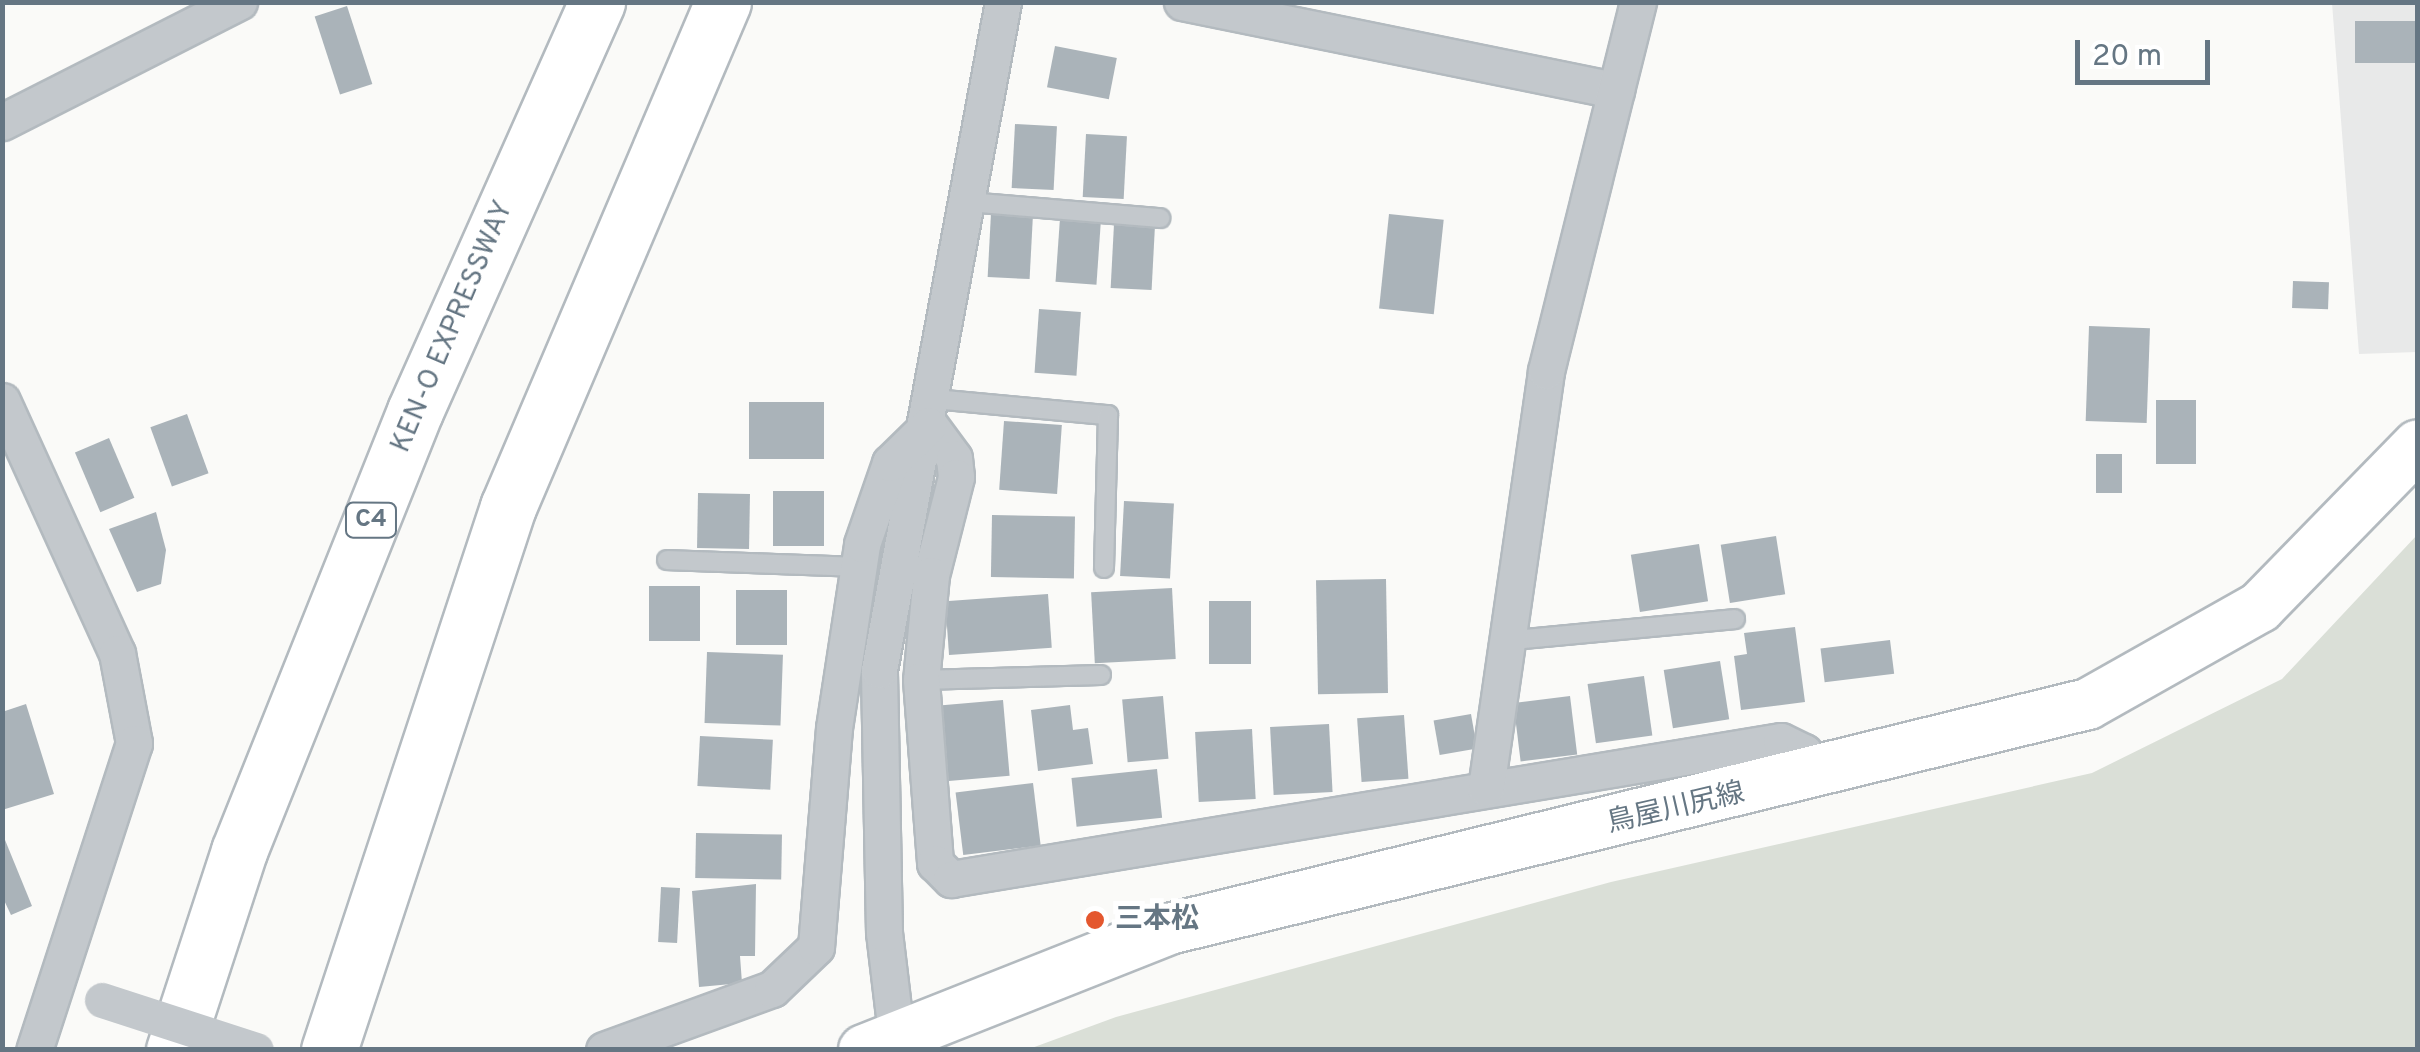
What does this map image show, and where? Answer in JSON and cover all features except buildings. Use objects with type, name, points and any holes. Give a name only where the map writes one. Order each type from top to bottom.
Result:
[{"type":"highway","name":"KEN-O EXPRESSWAY","points":[[174,1050],[239,851],[415,411],[597,2]]},
{"type":"highway","points":[[329,1050],[508,507],[723,2]]},
{"type":"main road","name":"鳥屋川尻線","points":[[880,1041],[1170,929],[2034,722],[2159,671],[2293,579],[2418,444]]},
{"type":"street","points":[[2,122],[239,2]]},
{"type":"street","points":[[880,1041],[884,914],[879,670],[932,412],[1004,2]]},
{"type":"street","points":[[1182,2],[1616,90]]},
{"type":"street","points":[[1486,788],[1502,641],[1546,371],[1638,2]]},
{"type":"street","points":[[2,401],[86,570],[132,714],[128,772],[34,1050]]},
{"type":"street","points":[[604,1050],[772,990],[816,947],[858,567],[890,463],[932,412]]},
{"type":"street","points":[[932,412],[954,458],[956,477],[931,575],[921,680],[934,864],[952,879],[1781,741],[1804,752],[1814,777]]},
{"type":"street","points":[[58,981],[102,1000],[256,1050]]},
{"type":"lane","points":[[968,202],[1160,218]]},
{"type":"lane","points":[[932,412],[1108,415],[1104,568]]},
{"type":"lane","points":[[667,560],[858,567]]},
{"type":"lane","points":[[1502,641],[1735,619]]},
{"type":"lane","points":[[921,680],[1101,675]]},
{"type":"shaded area","points":[[2332,3],[2417,3],[2417,352],[2359,354]]},
{"type":"shaded area","points":[[2417,535],[2417,1049],[1029,1049],[1116,1017],[1611,882],[2092,773],[2282,679]]},
{"type":"place","name":"三本松","points":[[1095,920]]}]
